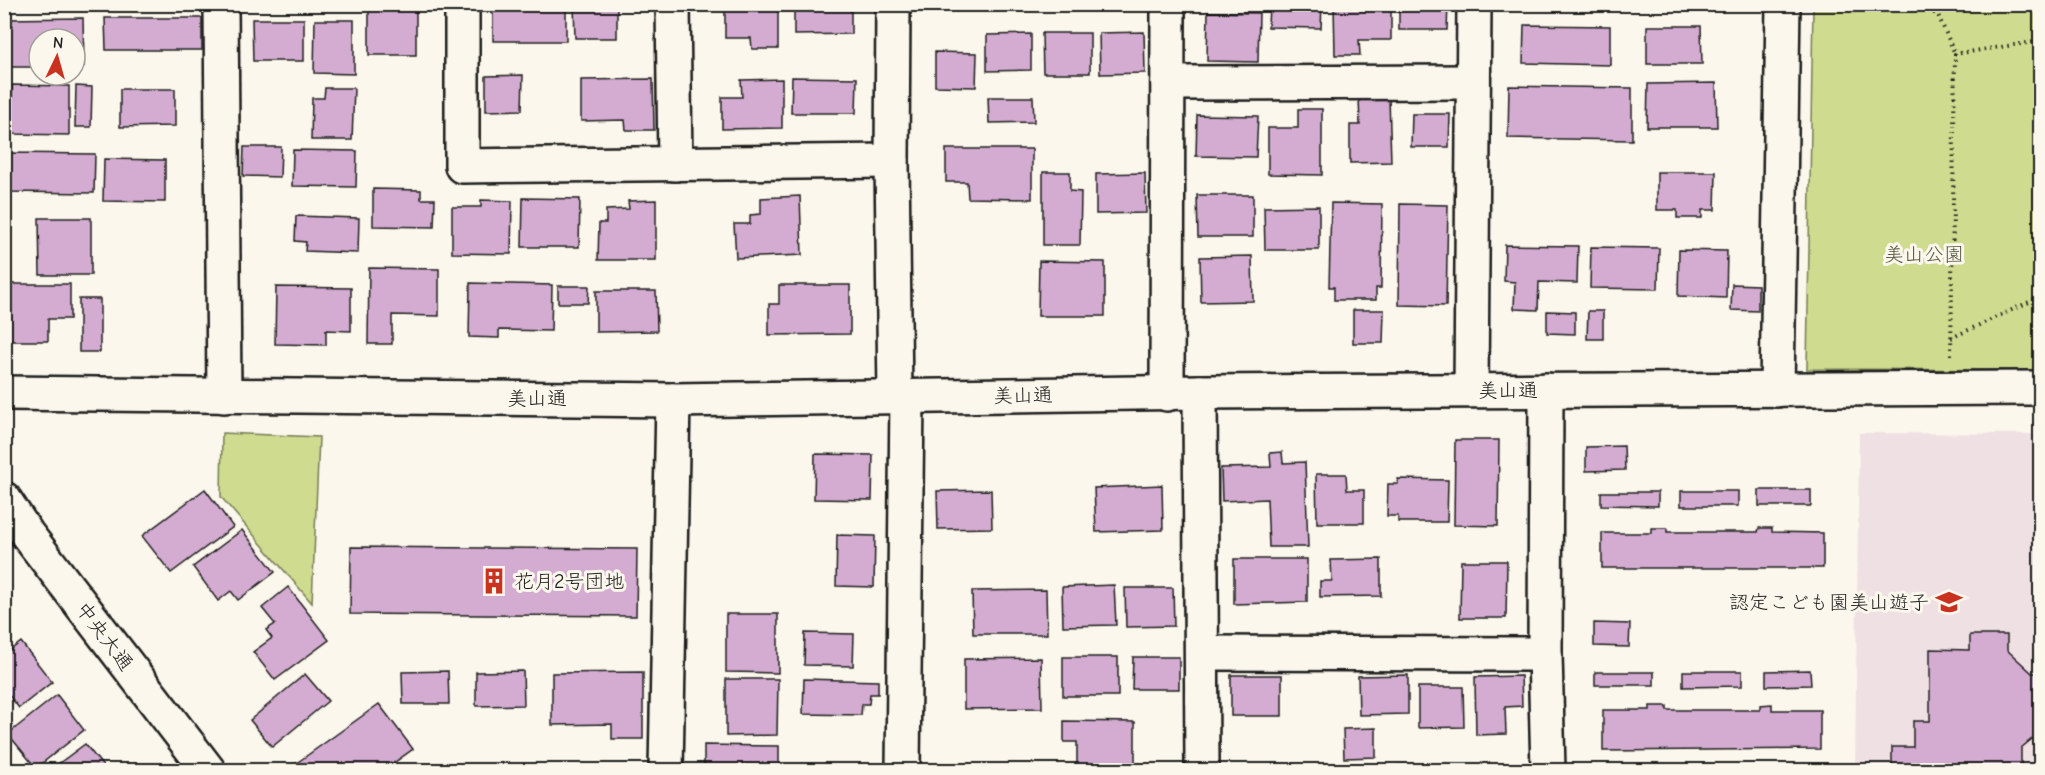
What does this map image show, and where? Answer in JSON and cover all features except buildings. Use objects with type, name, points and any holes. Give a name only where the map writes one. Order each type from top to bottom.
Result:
[{"type":"street","points":[[221,4],[224,396]]},
{"type":"street","points":[[462,4],[462,166],[892,161]]},
{"type":"street","points":[[673,4],[675,164]]},
{"type":"street","points":[[893,4],[892,161],[901,397],[903,771]]},
{"type":"street","points":[[1167,394],[1168,4]]},
{"type":"street","points":[[1471,390],[1474,4]]},
{"type":"street","points":[[1777,390],[1783,4]]},
{"type":"street","points":[[1168,83],[1473,82]]},
{"type":"street","name":"美山通","points":[[4,393],[674,400],[1200,392],[2040,388]]},
{"type":"street","points":[[1546,390],[1545,654],[1548,771]]},
{"type":"street","points":[[1200,392],[1203,771]]},
{"type":"street","points":[[666,771],[674,400]]},
{"type":"street","name":"中央大通","points":[[4,499],[27,534],[208,771]]},
{"type":"street","points":[[1203,653],[1545,654]]},
{"type":"path","points":[[1918,4],[1938,15],[1954,54],[1952,388]]},
{"type":"path","points":[[1954,54],[2040,41]]},
{"type":"path","points":[[1951,338],[2040,297]]},
{"type":"shaded area","name":"認定こども園美山遊子","points":[[1859,433],[2040,434],[2040,770],[1855,770]]},
{"type":"green space","name":"美山公園","points":[[1813,5],[2040,5],[2040,370],[1807,369]]},
{"type":"green space","points":[[222,433],[319,437],[312,603],[221,497]]},
{"type":"place","name":"花月2号団地","points":[[494,581]]},
{"type":"place","name":"認定こども園美山遊子","points":[[1949,602]]}]
